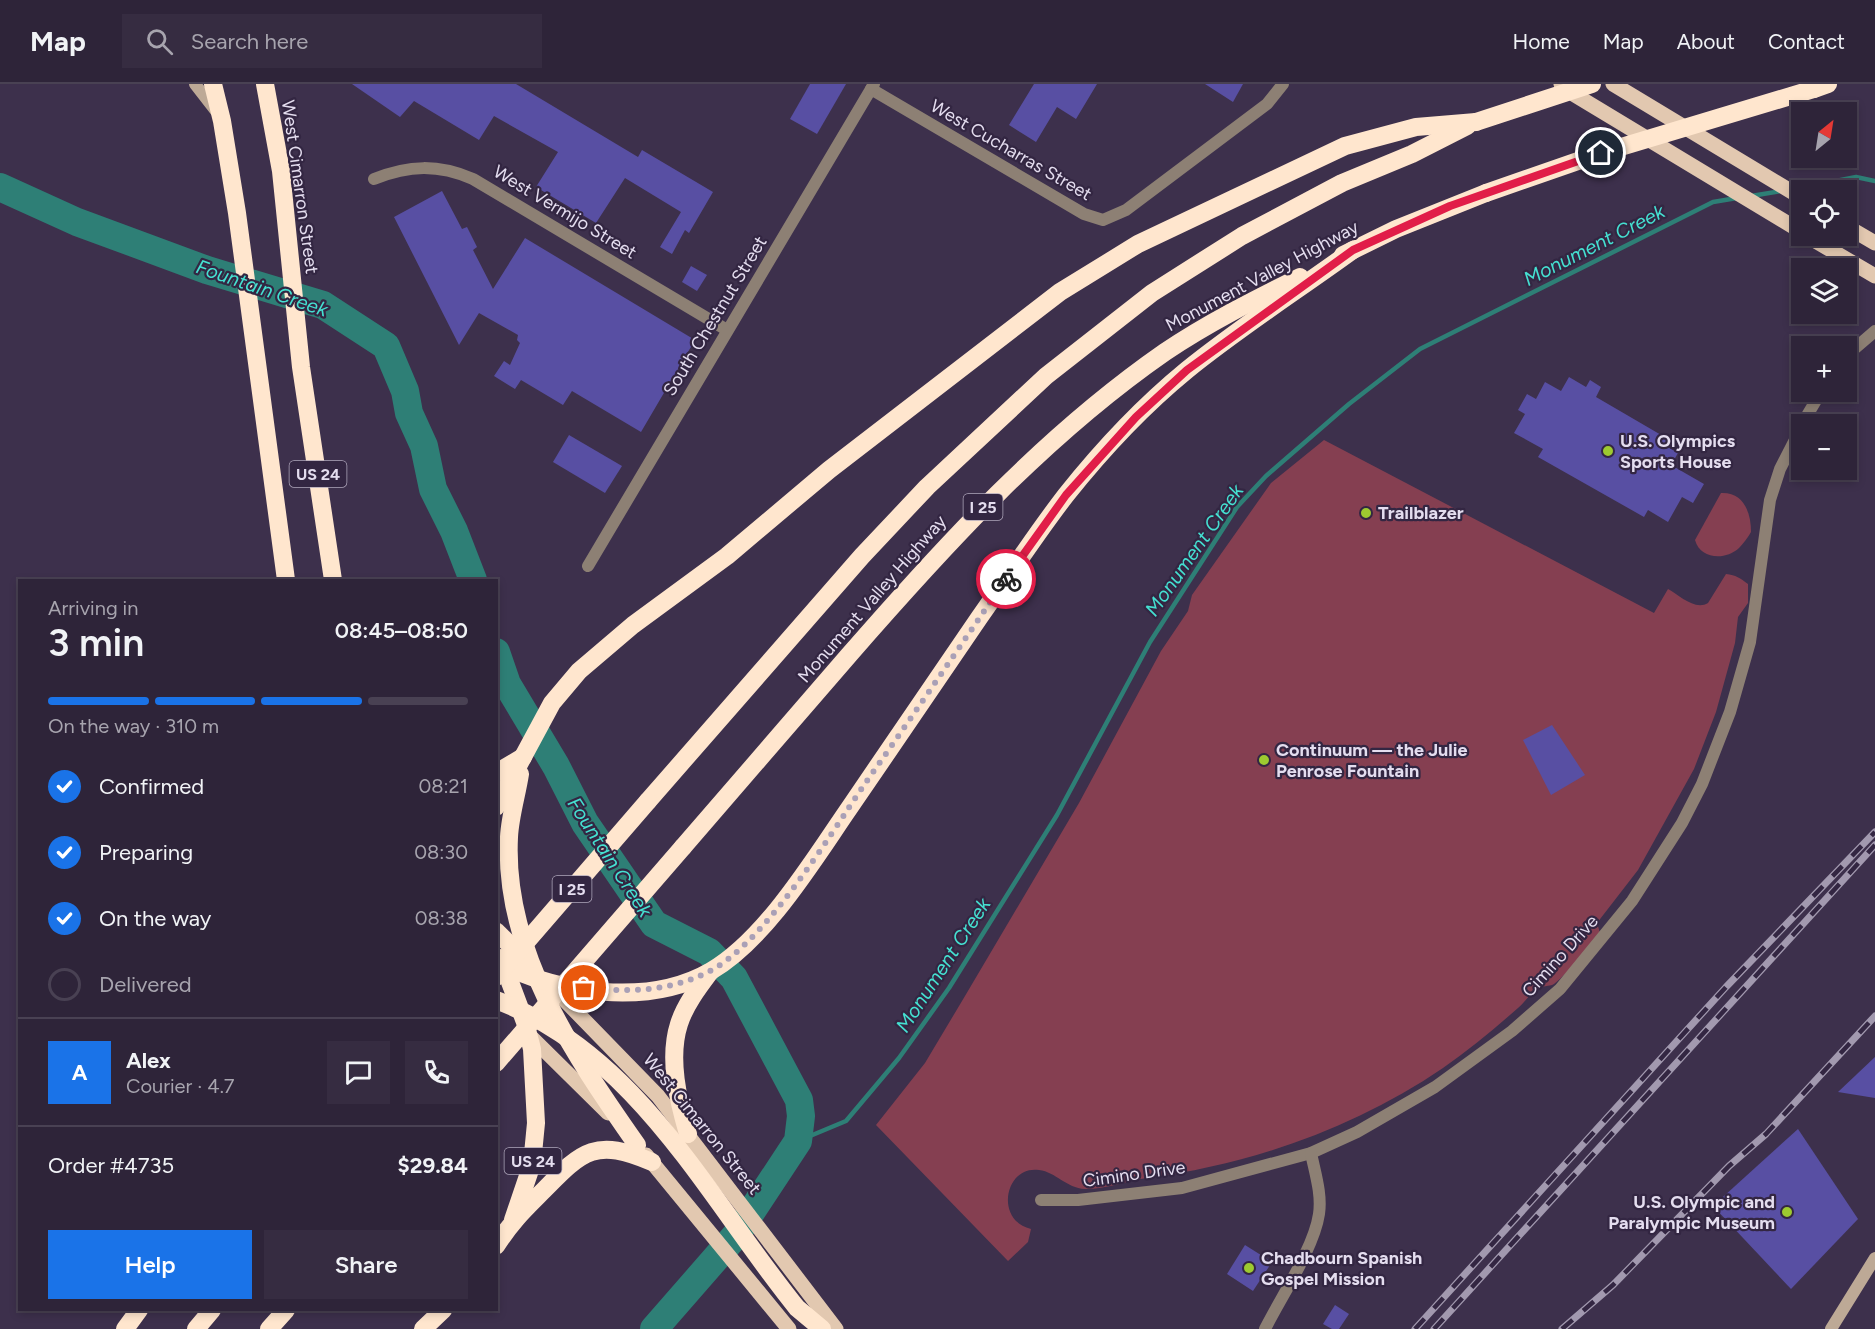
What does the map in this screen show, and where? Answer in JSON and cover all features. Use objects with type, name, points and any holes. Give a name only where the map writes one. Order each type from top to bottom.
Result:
[{"type":"highway","name":"US 24","points":[[213,84],[222,121],[237,213],[286,579]]},
{"type":"highway","name":"West Cimarron Street","points":[[265,84],[281,171],[301,367],[333,579]]},
{"type":"highway","name":"Monument Valley Highway","points":[[499,963],[648,801],[862,556],[927,487],[1046,376],[1152,293],[1242,236],[1342,183],[1412,154],[1476,122],[1592,84]]},
{"type":"highway","name":"Monument Valley Highway","points":[[498,1061],[906,590],[967,523],[1028,464],[1081,418],[1166,352],[1223,316],[1407,224],[1486,193],[1601,153],[1821,87]]},
{"type":"highway","points":[[498,801],[506,779],[523,757],[552,703],[579,671],[633,625],[727,556],[838,463],[1060,292],[1138,244],[1345,146],[1416,127],[1476,122]]},
{"type":"highway","points":[[499,963],[538,977],[612,991],[644,991],[669,987],[710,972],[730,957],[762,927],[821,849],[1066,495],[1136,417],[1187,370],[1353,250]]},
{"type":"highway","points":[[523,757],[506,779],[510,874],[517,918],[538,977],[571,1041],[608,1103],[637,1145]]},
{"type":"highway","name":"West Cimarron Street","points":[[498,934],[538,977]]},
{"type":"highway","name":"US 24","points":[[498,1243],[513,1220],[532,1164],[535,1145],[532,1049],[520,1009],[499,963]]},
{"type":"highway","points":[[681,1138],[675,1056],[679,1025],[685,1010],[710,972]]},
{"type":"highway","points":[[498,1002],[520,1009],[571,1041],[616,1077],[681,1138],[822,1329]]},
{"type":"highway","points":[[498,1003],[528,1034]]},
{"type":"highway","points":[[513,1220],[568,1164],[587,1153],[605,1150],[624,1152],[652,1162]]},
{"type":"highway","points":[[125,1329],[138,1311]]},
{"type":"highway","points":[[196,1329],[211,1311]]},
{"type":"highway","points":[[269,1329],[285,1311]]},
{"type":"highway","points":[[423,1329],[442,1311]]},
{"type":"main road","points":[[1561,84],[1575,95],[1791,225]]},
{"type":"main road","points":[[1613,84],[1791,191]]},
{"type":"main road","points":[[1857,232],[1875,243]]},
{"type":"main road","points":[[1824,246],[1875,276]]},
{"type":"main road","name":"West Cimarron Street","points":[[538,977],[650,1088],[681,1138]]},
{"type":"main road","points":[[528,1034],[597,1101],[637,1145],[789,1329]]},
{"type":"main road","points":[[803,1302],[836,1329]]},
{"type":"street","points":[[195,84],[222,121]]},
{"type":"street","name":"West Cucharras Street","points":[[872,87],[1084,214],[1103,220],[1126,210],[1267,104],[1283,84]]},
{"type":"street","name":"South Chestnut Street","points":[[588,566],[872,87]]},
{"type":"street","name":"West Vermijo Street","points":[[374,179],[398,170],[429,167],[454,171],[473,178],[727,330]]},
{"type":"street","points":[[1857,347],[1875,331]]},
{"type":"street","name":"Cimino Drive","points":[[1041,1200],[1078,1200],[1182,1188],[1311,1153],[1395,1112],[1477,1058],[1512,1031],[1560,988],[1605,936],[1655,867],[1682,823],[1702,784],[1730,712],[1749,642],[1770,500],[1780,469],[1791,447]]},
{"type":"street","points":[[1265,1329],[1304,1254],[1319,1214],[1319,1197],[1311,1153]]},
{"type":"street","points":[[1831,1329],[1875,1258]]},
{"type":"shaded area","points":[[1324,440],[1654,613],[1668,589],[1693,604],[1703,605],[1708,603],[1726,574],[1743,580],[1748,584],[1748,603],[1738,617],[1735,643],[1716,712],[1694,769],[1638,870],[1597,923],[1600,933],[1554,984],[1537,989],[1472,1047],[1409,1089],[1374,1109],[1301,1140],[1225,1163],[1093,1189],[1072,1186],[1045,1171],[1027,1171],[1018,1176],[1012,1184],[1008,1194],[1008,1205],[1019,1224],[1031,1229],[1028,1242],[1008,1261],[876,1125],[925,1063],[965,996],[1079,803],[1161,651],[1188,611],[1192,595],[1271,483]]},
{"type":"shaded area","points":[[1721,493],[1735,496],[1745,505],[1750,518],[1751,532],[1741,546],[1733,552],[1714,556],[1702,551],[1695,540]]},
{"type":"building","points":[[352,84],[516,84],[638,157],[642,150],[713,192],[689,233],[685,230],[672,254],[660,247],[681,212],[625,178],[596,223],[536,187],[558,152],[494,116],[479,140],[414,101],[400,117]]},
{"type":"building","points":[[810,84],[846,84],[817,134],[790,119]]},
{"type":"building","points":[[1034,84],[1097,84],[1076,119],[1057,107],[1036,142],[1009,125]]},
{"type":"building","points":[[1205,84],[1243,84],[1233,102]]},
{"type":"building","points":[[442,191],[462,229],[467,227],[477,247],[473,250],[493,289],[525,238],[695,340],[641,432],[572,391],[563,405],[521,380],[515,389],[494,376],[504,361],[510,365],[520,343],[517,340],[518,335],[479,313],[459,345],[394,217]]},
{"type":"building","points":[[691,266],[707,275],[697,291],[682,282]]},
{"type":"building","name":"U.S. Olympics Sports House","points":[[1569,377],[1586,387],[1590,380],[1601,387],[1596,397],[1668,439],[1664,445],[1678,453],[1671,465],[1704,484],[1693,503],[1682,497],[1668,522],[1648,510],[1644,517],[1538,457],[1543,449],[1514,433],[1525,414],[1518,410],[1527,394],[1536,399],[1545,382],[1561,391]]},
{"type":"building","points":[[569,435],[622,466],[605,493],[553,462]]},
{"type":"building","points":[[1552,725],[1585,775],[1551,795],[1523,740]]},
{"type":"building","points":[[1875,1057],[1875,1098],[1838,1092]]},
{"type":"building","name":"U.S. Olympic and Paralympic Museum","points":[[1798,1129],[1858,1219],[1791,1289],[1713,1206]]},
{"type":"building","name":"Chadbourn Spanish Gospel Mission","points":[[1245,1245],[1272,1262],[1253,1291],[1227,1274]]},
{"type":"building","points":[[1335,1305],[1349,1314],[1339,1329],[1332,1329],[1323,1324]]},
{"type":"waterway","name":"Monument Creek","points":[[1841,180],[1856,177],[1875,181]]},
{"type":"waterway","name":"Fountain Creek","points":[[0,187],[77,222],[207,270],[323,305],[386,346],[405,391],[409,413],[424,446],[433,489],[454,531],[473,579]]},
{"type":"waterway","name":"Monument Creek","points":[[1751,196],[1781,191]]},
{"type":"waterway","name":"Monument Creek","points":[[798,1141],[846,1121],[899,1058],[949,988],[1057,815],[1150,642],[1237,507],[1266,476],[1349,404],[1420,349],[1713,202],[1737,198]]},
{"type":"waterway","name":"Fountain Creek","points":[[498,658],[507,684],[556,766],[585,823],[654,924],[709,952],[734,978],[799,1100],[801,1116],[798,1141],[736,1235],[654,1329]]},
{"type":"railway","points":[[1415,1329],[1726,987],[1875,832]]},
{"type":"railway","points":[[1434,1329],[1875,845]]},
{"type":"railway","points":[[1562,1329],[1613,1285],[1729,1166],[1766,1134],[1875,1016]]},
{"type":"way so far","points":[[584,988],[644,991],[684,983],[710,972],[750,940],[821,849],[1006,579]]},
{"type":"place","name":"U.S. Olympics Sports House","points":[[1608,451]]},
{"type":"place","name":"Trailblazer","points":[[1366,513]]},
{"type":"place","name":"Continuum — the Julie Penrose Fountain","points":[[1264,760]]},
{"type":"place","name":"U.S. Olympic and Paralympic Museum","points":[[1787,1212]]},
{"type":"place","name":"Chadbourn Spanish Gospel Mission","points":[[1249,1268]]},
{"type":"route","points":[[1006,579],[1066,495],[1136,417],[1187,370],[1353,250],[1450,206],[1601,153]]}]
